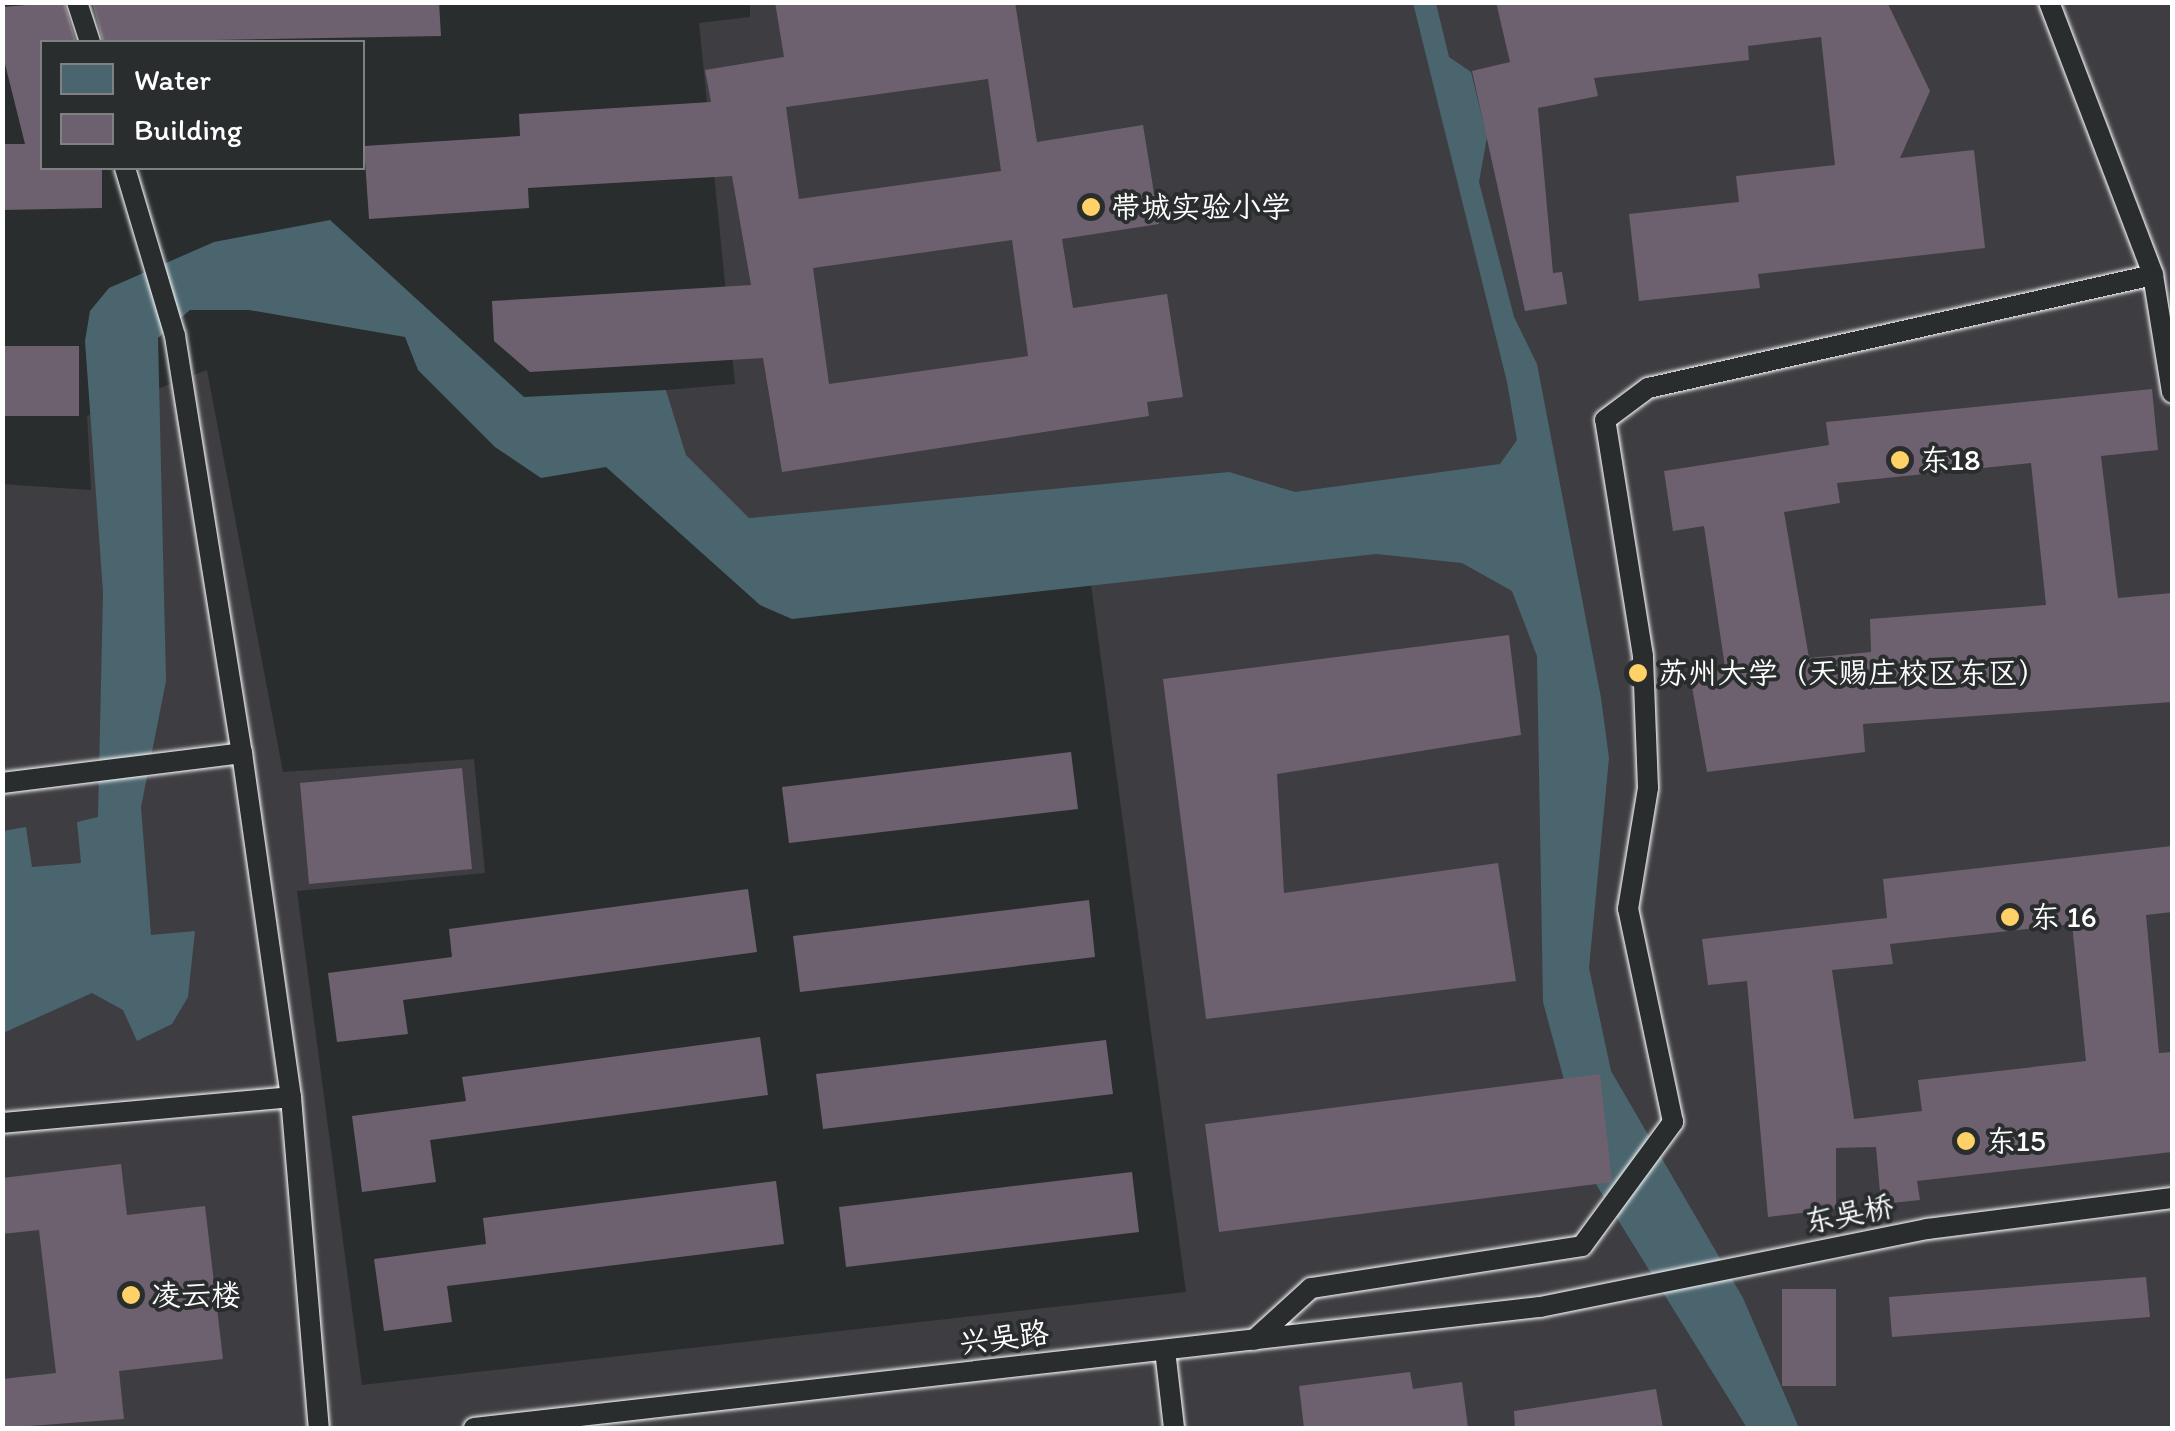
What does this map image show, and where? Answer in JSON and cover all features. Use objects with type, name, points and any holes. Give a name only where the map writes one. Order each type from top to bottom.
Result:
[{"type":"lane","points":[[77,2],[89,40]]},
{"type":"lane","points":[[2049,2],[2153,275],[2172,392]]},
{"type":"lane","points":[[126,170],[155,248],[175,336],[242,753],[291,1097],[319,1428]]},
{"type":"lane","points":[[1254,1340],[1311,1288],[1582,1246],[1602,1227],[1674,1122],[1628,909],[1648,788],[1643,656],[1604,420],[1648,388],[2153,275]]},
{"type":"lane","points":[[2,783],[167,756],[242,753]]},
{"type":"lane","points":[[2,1123],[291,1097]]},
{"type":"lane","name":"东吴桥","points":[[1540,1307],[1927,1229],[2172,1198]]},
{"type":"lane","name":"兴吴路","points":[[474,1428],[1540,1307]]},
{"type":"lane","points":[[1165,1350],[1174,1428]]},
{"type":"shaded area","name":"苏州大学（天赐庄校区东区）","points":[[750,2],[1413,2],[1420,31],[1441,25],[1436,2],[2172,3],[2172,1428],[3,1428],[2,484],[91,490],[87,416],[207,370],[283,772],[474,759],[485,873],[297,891],[362,1385],[1186,1292],[1078,488],[748,518],[686,455],[666,390],[735,384],[699,23],[750,17]]},
{"type":"water","points":[[1413,3],[1436,3],[1449,57],[1471,72],[1487,137],[1479,182],[1514,317],[1537,364],[1601,698],[1609,758],[1589,968],[1611,1071],[1743,1298],[1799,1428],[1747,1428],[1589,1173],[1543,1002],[1537,656],[1512,591],[1462,563],[1376,554],[792,619],[760,605],[606,467],[541,478],[495,447],[418,370],[405,337],[249,310],[190,310],[158,338],[166,681],[141,807],[151,935],[195,931],[188,997],[172,1024],[137,1041],[123,1010],[92,993],[3,1033],[3,831],[26,827],[32,867],[81,863],[77,822],[98,817],[103,592],[85,341],[90,311],[109,288],[214,242],[330,220],[524,397],[666,390],[686,455],[749,518],[1229,472],[1295,492],[1500,464],[1517,440],[1507,382]]},
{"type":"building","points":[[64,2],[75,40],[40,40],[40,170],[102,170],[102,208],[2,210],[2,144],[25,144],[2,52],[2,7]]},
{"type":"building","points":[[92,2],[439,2],[441,36],[102,40]]},
{"type":"building","points":[[775,2],[1015,2],[1037,142],[1143,125],[1159,224],[1062,239],[1073,308],[1167,294],[1183,397],[1147,402],[1149,416],[782,472],[763,358],[530,372],[494,341],[492,301],[751,285],[732,176],[528,188],[529,208],[369,219],[365,146],[520,136],[519,114],[711,102],[705,70],[784,57]],"holes":[[[988,79],[1001,171],[799,199],[786,107]],[[1012,240],[1028,356],[829,384],[813,268]]]},
{"type":"building","points":[[1496,2],[1887,2],[1930,91],[1900,158],[1974,150],[1985,248],[1758,274],[1760,288],[1639,301],[1629,214],[1739,202],[1736,176],[1835,165],[1821,37],[1748,46],[1749,60],[1594,78],[1598,96],[1538,108],[1553,273],[1562,272],[1567,304],[1525,311],[1472,71],[1510,62]]},
{"type":"building","points":[[2,346],[79,346],[79,416],[2,416]]},
{"type":"building","points":[[2152,389],[2158,450],[2101,456],[2118,598],[2172,593],[2172,702],[1863,724],[1865,752],[1707,772],[1689,670],[1725,667],[1704,526],[1673,531],[1664,471],[1829,445],[1826,422]],"holes":[[[2031,463],[2046,605],[1870,619],[1871,652],[1809,658],[1784,512],[1840,503],[1837,483]]]},
{"type":"building","points":[[1509,635],[1521,735],[1277,774],[1284,893],[1498,863],[1516,981],[1206,1019],[1163,679]]},
{"type":"building","points":[[1071,752],[1078,809],[789,843],[782,787]]},
{"type":"building","points":[[462,768],[472,869],[309,884],[300,783]]},
{"type":"building","points":[[2172,846],[2172,912],[2146,915],[2159,1053],[2172,1052],[2172,1152],[1917,1181],[1920,1200],[1881,1204],[1876,1147],[1836,1148],[1836,1209],[1768,1217],[1747,981],[1708,985],[1702,939],[1887,918],[1883,879]],"holes":[[[2072,924],[2086,1061],[1918,1080],[1922,1111],[1854,1119],[1832,970],[1893,964],[1890,944]]]},
{"type":"building","points":[[748,889],[757,952],[403,1000],[408,1034],[337,1042],[328,973],[452,957],[449,929]]},
{"type":"building","points":[[1089,900],[1095,957],[800,992],[793,936]]},
{"type":"building","points":[[760,1037],[768,1095],[430,1140],[436,1182],[362,1192],[352,1116],[466,1101],[462,1077]]},
{"type":"building","points":[[1106,1040],[1113,1094],[823,1129],[816,1074]]},
{"type":"building","points":[[1600,1074],[1612,1182],[1219,1232],[1205,1124]]},
{"type":"building","name":"凌云楼","points":[[121,1164],[127,1215],[205,1206],[223,1359],[119,1371],[124,1419],[2,1428],[2,1379],[56,1373],[39,1230],[2,1234],[2,1178]]},
{"type":"building","points":[[1132,1172],[1139,1232],[846,1267],[839,1207]]},
{"type":"building","points":[[776,1181],[784,1244],[447,1286],[452,1322],[384,1331],[374,1259],[486,1244],[483,1218]]},
{"type":"building","points":[[2146,1277],[2150,1317],[1892,1337],[1889,1297]]},
{"type":"building","points":[[1782,1289],[1836,1289],[1836,1386],[1782,1386]]},
{"type":"building","points":[[1410,1372],[1413,1389],[1462,1382],[1468,1428],[1304,1428],[1299,1386]]},
{"type":"building","points":[[1656,1389],[1663,1428],[1515,1428],[1514,1411]]},
{"type":"place","name":"带城实验小学","points":[[1091,207]]},
{"type":"place","name":"东18","points":[[1900,460]]},
{"type":"place","name":"苏州大学（天赐庄校区东区）","points":[[1638,673]]},
{"type":"place","name":"东 16","points":[[2010,917]]},
{"type":"place","name":"东15","points":[[1966,1141]]},
{"type":"place","name":"凌云楼","points":[[131,1295]]}]
